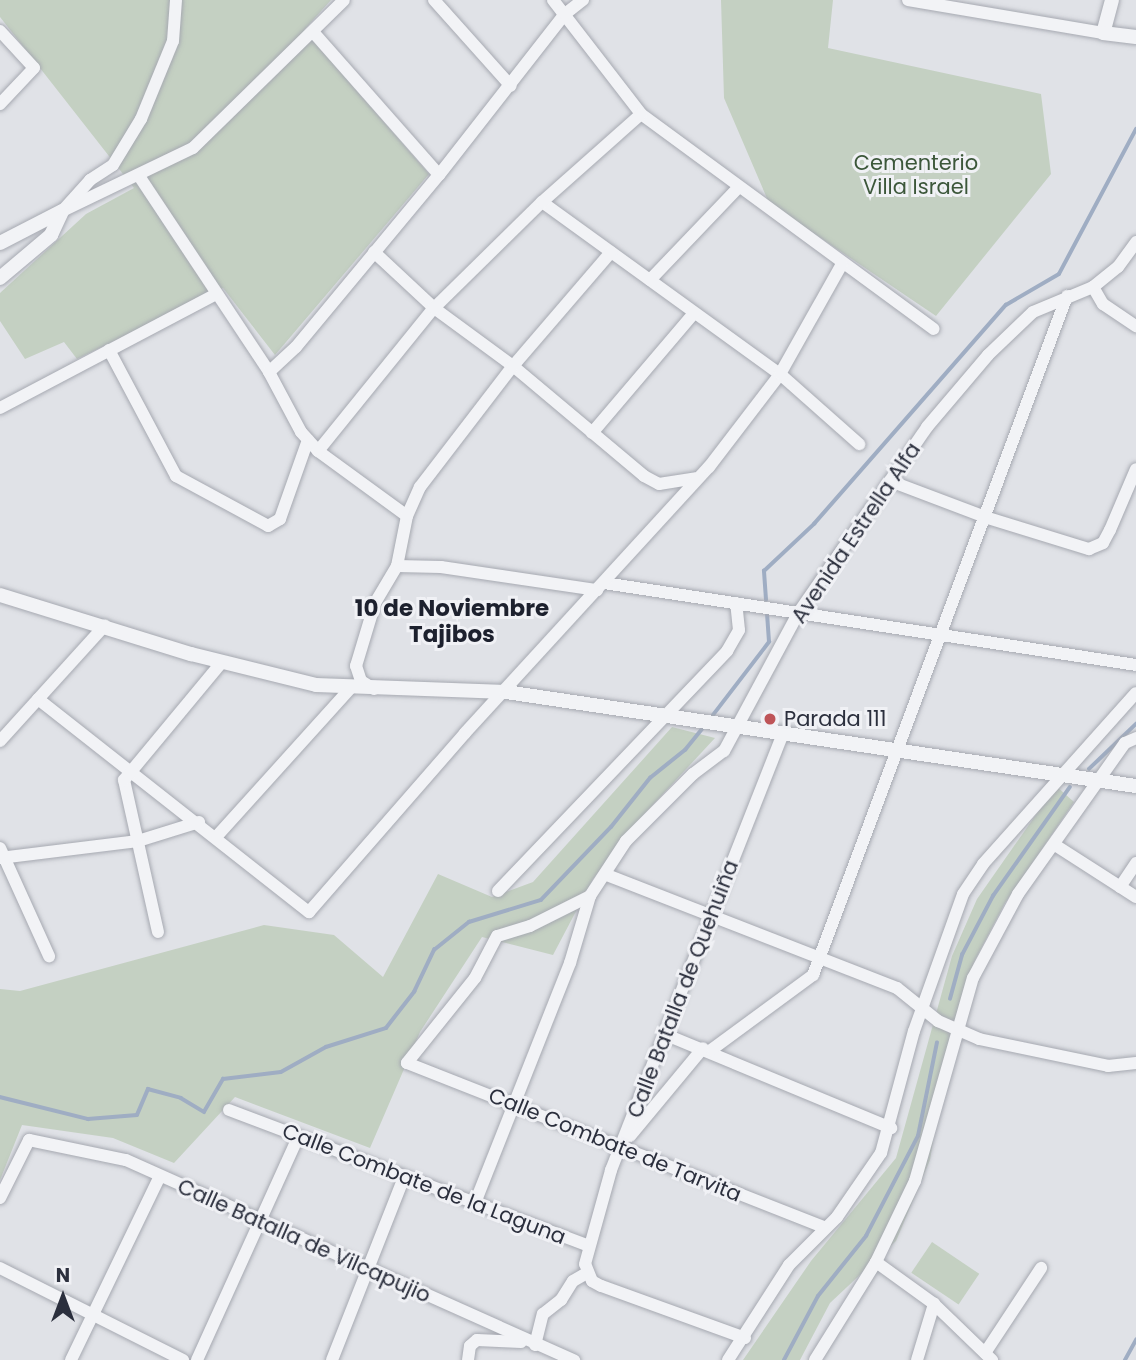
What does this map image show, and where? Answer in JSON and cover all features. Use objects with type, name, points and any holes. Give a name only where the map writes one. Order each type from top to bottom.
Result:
[{"type":"street","points":[[0,278],[51,235],[62,211],[90,180],[113,165],[141,119],[173,41],[176,0]]},
{"type":"street","points":[[0,243],[193,148],[314,33],[344,0]]},
{"type":"street","points":[[434,0],[511,86]]},
{"type":"street","points":[[553,0],[641,114],[738,188],[934,329]]},
{"type":"street","points":[[269,372],[296,347],[439,175],[565,14],[583,0]]},
{"type":"street","points":[[908,0],[999,6],[1103,33],[1136,37]]},
{"type":"street","points":[[1103,33],[1112,0]]},
{"type":"street","points":[[0,31],[34,68],[0,104]]},
{"type":"street","points":[[314,33],[439,175]]},
{"type":"street","points":[[317,450],[434,308],[542,202],[641,114]]},
{"type":"street","points":[[139,176],[269,372],[308,440],[317,450],[407,516]]},
{"type":"street","points":[[650,280],[738,188]]},
{"type":"street","points":[[542,202],[780,374],[859,444]]},
{"type":"street","name":"Avenida Estrella Alfa","points":[[590,896],[607,875],[626,841],[693,774],[724,751],[740,726],[799,612],[927,427],[988,355],[1033,312],[1093,287],[1118,267],[1136,243]]},
{"type":"street","points":[[374,252],[434,308],[513,366],[644,476],[659,484],[695,478]]},
{"type":"street","points":[[374,689],[360,681],[356,666],[375,603],[397,566],[407,516],[420,487],[513,366],[611,252]]},
{"type":"street","points":[[38,699],[217,836],[309,912],[601,587],[695,478],[709,467],[780,374],[842,264]]},
{"type":"street","points":[[1093,287],[1103,304],[1136,326]]},
{"type":"street","points":[[0,408],[216,295]]},
{"type":"street","points":[[621,1147],[707,1049],[813,975],[898,752],[938,633],[988,518],[1068,296]]},
{"type":"street","points":[[592,433],[694,313]]},
{"type":"street","points":[[109,351],[176,476],[268,526],[280,519],[308,440]]},
{"type":"street","points":[[890,481],[988,518],[1089,549],[1103,543],[1111,530],[1136,469]]},
{"type":"street","points":[[397,566],[442,567],[736,603],[1136,665]]},
{"type":"street","points":[[0,595],[222,662],[316,685],[350,689],[506,692],[1136,786]]},
{"type":"street","points":[[498,891],[640,740],[669,716],[735,639],[741,620],[736,603]]},
{"type":"street","points":[[0,741],[105,625]]},
{"type":"street","points":[[158,932],[124,780],[222,662]]},
{"type":"street","points":[[217,836],[350,689]]},
{"type":"street","points":[[728,1360],[745,1338],[789,1265],[867,1178],[891,1128],[923,1007],[962,894],[1062,775],[1136,693]]},
{"type":"street","name":"Calle Batalla de Quehuiña","points":[[588,1246],[621,1147],[783,733]]},
{"type":"street","points":[[815,1360],[876,1262],[927,1150],[955,1030],[973,978],[1018,894],[1125,743],[1136,738]]},
{"type":"street","points":[[49,956],[1,855],[138,841],[199,822]]},
{"type":"street","points":[[1055,845],[1136,897]]},
{"type":"street","points":[[1120,887],[1136,863]]},
{"type":"street","points":[[607,875],[897,988],[955,1030],[1086,1063],[1108,1066],[1136,1063]]},
{"type":"street","points":[[475,1203],[570,962],[590,896]]},
{"type":"street","name":"Calle Combate de Tarvita","points":[[590,896],[530,926],[497,936],[475,978],[407,1063],[824,1227]]},
{"type":"street","points":[[664,1034],[707,1049],[891,1128]]},
{"type":"street","name":"Calle Combate de la Laguna","points":[[229,1110],[588,1246],[587,1273]]},
{"type":"street","points":[[197,1360],[299,1136]]},
{"type":"street","name":"Calle Batalla de Vilcapujio","points":[[0,1198],[29,1140],[126,1160],[367,1271],[574,1360]]},
{"type":"street","points":[[71,1360],[160,1175]]},
{"type":"street","points":[[332,1360],[404,1177]]},
{"type":"street","points":[[876,1262],[934,1304],[988,1356],[1041,1268]]},
{"type":"street","points":[[0,1268],[183,1360]]},
{"type":"street","points":[[468,1360],[470,1346],[477,1340],[535,1345],[543,1314],[561,1300],[573,1281],[587,1273],[601,1286],[745,1338]]},
{"type":"street","points":[[917,1360],[934,1304]]},
{"type":"green space","points":[[0,0],[331,0],[304,30],[429,174],[275,355],[223,288],[77,359],[64,342],[25,359],[0,321],[0,293],[86,214],[134,188],[0,17]]},
{"type":"green space","name":"Cementerio Villa Israel","points":[[721,0],[833,0],[828,48],[1041,94],[1051,174],[936,316],[769,203],[724,98]]},
{"type":"green space","points":[[672,727],[715,738],[636,823],[593,879],[553,955],[482,937],[420,1032],[370,1148],[235,1097],[174,1163],[113,1138],[22,1125],[0,1180],[0,989],[20,991],[264,925],[334,935],[383,977],[438,874],[492,897],[533,882]]},
{"type":"green space","points":[[1056,786],[1074,802],[1005,903],[974,962],[943,1077],[930,1160],[896,1241],[830,1303],[800,1360],[743,1360],[811,1261],[896,1158],[952,956],[977,899]]},
{"type":"green space","points":[[932,1242],[979,1274],[959,1305],[911,1273]]},
{"type":"waterway","points":[[766,600],[764,571],[814,524],[1006,305],[1059,274],[1136,129]]},
{"type":"waterway","points":[[710,719],[769,642],[767,615]]},
{"type":"waterway","points":[[1089,769],[1136,724]]},
{"type":"waterway","points":[[0,1097],[88,1119],[137,1115],[148,1089],[181,1098],[204,1112],[223,1079],[281,1072],[326,1047],[386,1028],[414,992],[434,950],[469,922],[541,900],[611,827],[650,778],[685,750],[705,725]]},
{"type":"waterway","points":[[950,999],[962,955],[993,896],[1070,787]]},
{"type":"waterway","points":[[784,1360],[818,1296],[866,1236],[918,1136],[937,1043]]},
{"type":"waterway","points":[[1125,1360],[1136,1340]]},
{"type":"place","name":"Parada 111","points":[[770,719]]},
{"type":"district","name":"10 de Noviembre Tajibos","points":[[452,621]]}]
